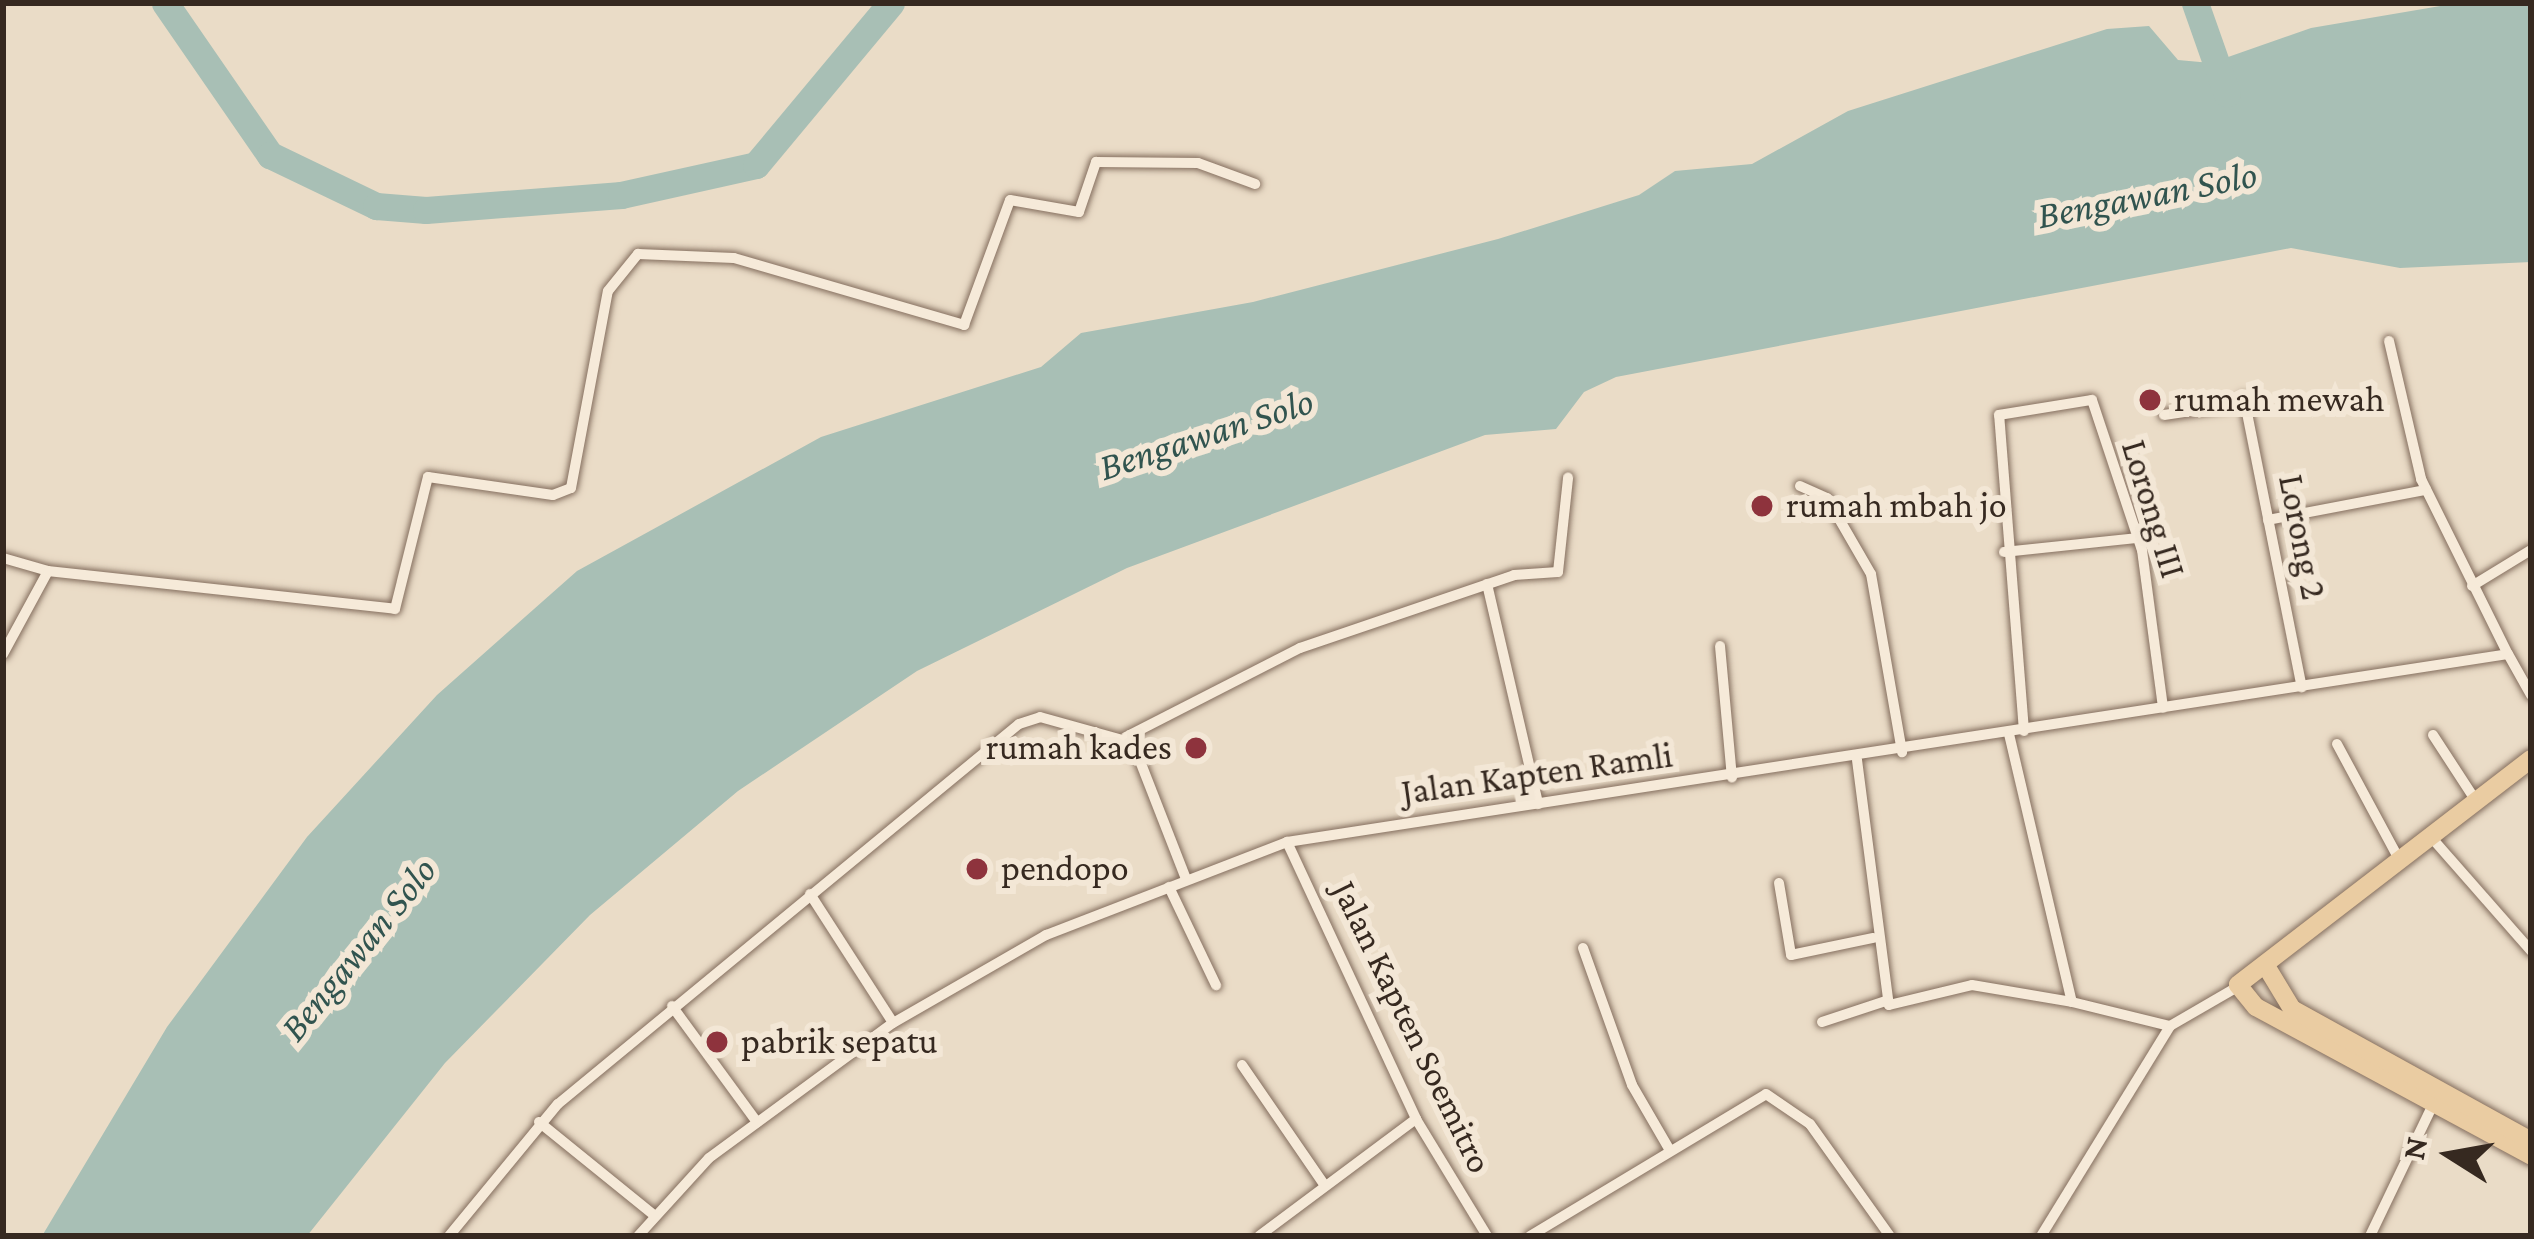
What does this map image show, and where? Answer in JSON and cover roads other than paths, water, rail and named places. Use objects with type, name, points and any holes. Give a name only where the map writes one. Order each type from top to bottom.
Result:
[{"type":"main road","points":[[2531,759],[2235,987],[2269,1013],[2531,1141]]},
{"type":"main road","points":[[2266,966],[2278,992],[2531,1156]]},
{"type":"main road","points":[[2269,1013],[2278,992]]},
{"type":"street","points":[[3,558],[48,571],[391,610],[428,477],[571,488],[608,290],[638,254],[734,258],[964,325],[1010,200],[1078,212],[1100,161],[1198,163],[1255,184]]},
{"type":"street","points":[[2389,341],[2426,490],[2531,695]]},
{"type":"street","name":"Lorong III","points":[[2004,553],[1999,415],[2092,400],[2138,538],[2163,708]]},
{"type":"street","name":"Lorong 2","points":[[2164,415],[2244,400],[2302,686]]},
{"type":"street","points":[[449,1236],[538,1122],[672,1006],[1018,724],[1040,717],[1126,737],[1248,670],[1487,584],[1558,572],[1568,478]]},
{"type":"street","points":[[1800,487],[1827,498],[1871,574],[1902,752]]},
{"type":"street","points":[[2268,520],[2426,490]]},
{"type":"street","points":[[2024,731],[2004,553],[2138,538]]},
{"type":"street","points":[[2472,586],[2531,550]]},
{"type":"street","points":[[3,654],[48,571]]},
{"type":"street","points":[[1487,584],[1538,804]]},
{"type":"street","points":[[1720,646],[1732,777]]},
{"type":"street","name":"Jalan Kapten Ramli","points":[[638,1236],[654,1215],[757,1121],[893,1023],[1046,935],[1287,842],[1857,760],[2508,654]]},
{"type":"street","points":[[2009,734],[2072,1001]]},
{"type":"street","points":[[2433,735],[2476,801]]},
{"type":"street","points":[[1126,737],[1186,879]]},
{"type":"street","points":[[2337,744],[2400,861]]},
{"type":"street","points":[[1857,760],[1873,938],[1886,1001]]},
{"type":"street","points":[[2431,837],[2531,951]]},
{"type":"street","name":"Jalan Kapten Soemitro","points":[[1287,842],[1416,1119],[1487,1236]]},
{"type":"street","points":[[1780,884],[1791,955],[1873,938]]},
{"type":"street","points":[[1169,886],[1216,985]]},
{"type":"street","points":[[810,894],[893,1023]]},
{"type":"street","points":[[1582,948],[1632,1085],[1668,1147]]},
{"type":"street","points":[[1822,1022],[1886,1001],[1972,985],[2072,1001],[2168,1031]]},
{"type":"street","points":[[2041,1236],[2168,1031],[2235,987]]},
{"type":"street","points":[[672,1006],[757,1121]]},
{"type":"street","points":[[1242,1065],[1323,1183]]},
{"type":"street","points":[[1530,1236],[1668,1147],[1773,1095],[1810,1124],[1890,1236]]},
{"type":"street","points":[[2370,1236],[2437,1097]]},
{"type":"street","points":[[1258,1236],[1323,1183],[1416,1119]]},
{"type":"street","points":[[538,1122],[654,1215]]},
{"type":"water","name":"Bengawan Solo","points":[[2458,3],[2531,3],[2531,262],[2400,268],[2291,248],[1616,377],[1584,392],[1556,429],[1485,435],[1127,568],[917,671],[738,791],[590,915],[445,1063],[307,1236],[42,1236],[167,1027],[307,837],[437,695],[577,571],[821,437],[1041,367],[1081,333],[1253,302],[1498,239],[1639,195],[1675,171],[1752,164],[1848,111],[2107,29],[2149,26],[2178,60],[2211,63],[2311,28]]},
{"type":"waterway","points":[[165,3],[270,155],[376,206],[426,210],[621,195],[756,165],[891,3]]},
{"type":"waterway","points":[[2195,3],[2227,94]]},
{"type":"place","name":"rumah mewah","points":[[2150,400]]},
{"type":"place","name":"rumah mbah jo","points":[[1762,506]]},
{"type":"place","name":"rumah kades","points":[[1196,748]]},
{"type":"place","name":"pendopo","points":[[977,869]]},
{"type":"place","name":"pabrik sepatu","points":[[717,1042]]}]
